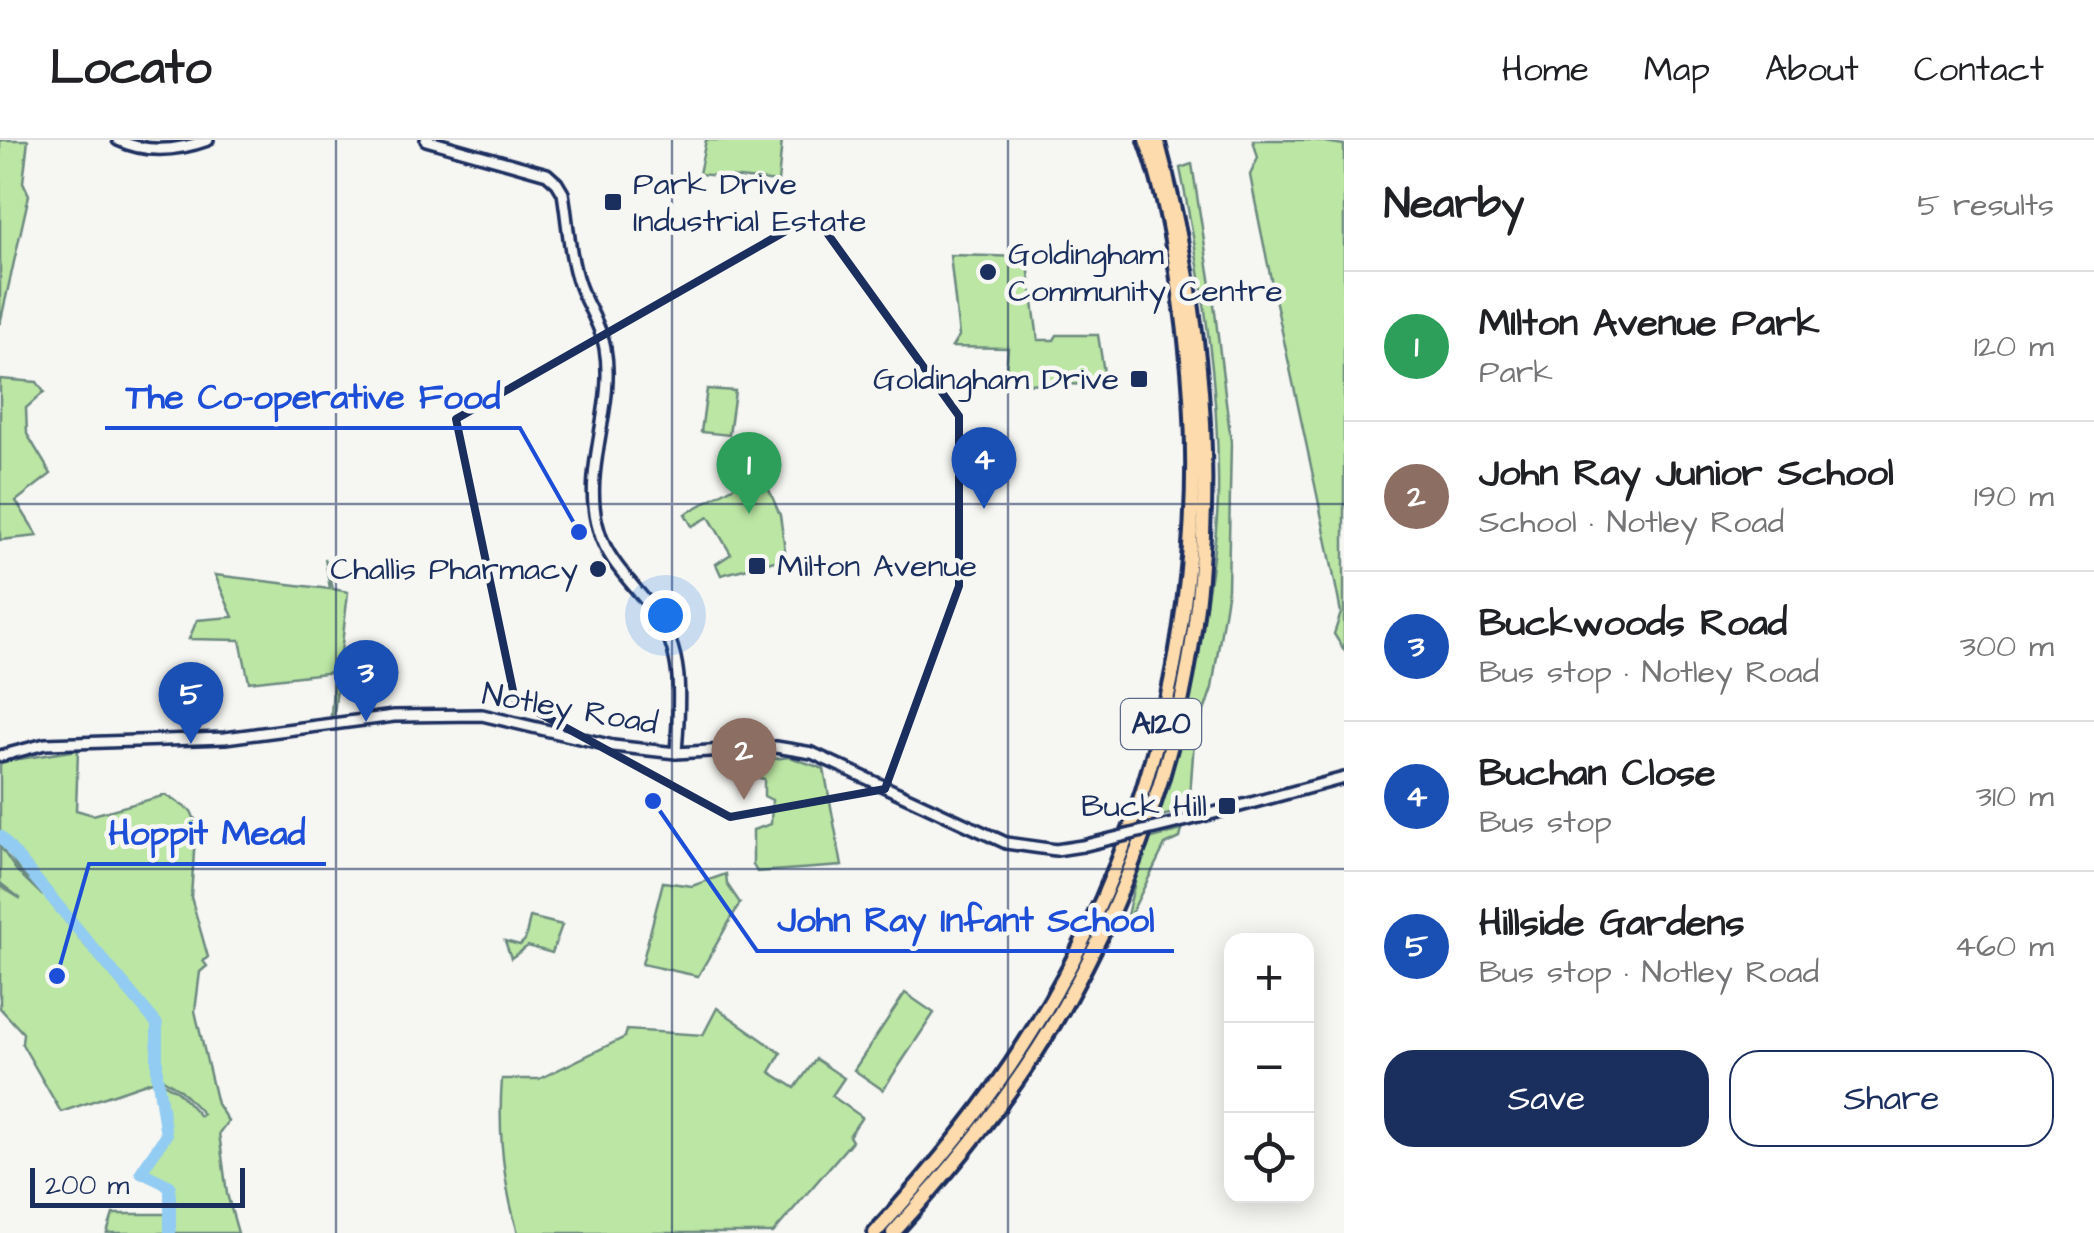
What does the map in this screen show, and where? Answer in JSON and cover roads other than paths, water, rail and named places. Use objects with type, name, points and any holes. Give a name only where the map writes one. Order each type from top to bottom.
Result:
[{"type":"highway","name":"A120","points":[[875,1233],[941,1159],[995,1088],[1059,987],[1110,876],[1143,786],[1163,716],[1188,584],[1194,432],[1175,252],[1146,140]]},
{"type":"highway","name":"A120","points":[[893,1233],[976,1135],[1069,998],[1108,920],[1137,849],[1182,698],[1199,598],[1206,431],[1180,223],[1157,140]]},
{"type":"street","points":[[118,140],[156,149],[181,148],[208,140]]},
{"type":"street","points":[[426,140],[547,174],[563,193],[578,282],[606,347],[594,488],[599,532],[611,557],[656,613],[676,653],[676,753]]},
{"type":"street","name":"Notley Road","points":[[0,756],[45,744],[225,738],[378,718],[482,716],[613,746],[676,753],[776,747],[812,753],[1006,843],[1056,850],[1344,778]]},
{"type":"waterway","points":[[0,836],[157,1024],[157,1075],[166,1135],[141,1172],[170,1186],[170,1233]]},
{"type":"place","name":"Park Drive Industrial Estate","points":[[613,202]]},
{"type":"place","name":"Goldingham Community Centre","points":[[988,272]]},
{"type":"place","name":"Goldingham Drive","points":[[1139,379]]},
{"type":"place","name":"Buchan Close","points":[[984,509]]},
{"type":"place","name":"MIlton Avenue Park","points":[[749,514]]},
{"type":"place","name":"The Co-operative Food","points":[[579,532]]},
{"type":"place","name":"Milton Avenue","points":[[757,566]]},
{"type":"place","name":"Challis Pharmacy","points":[[598,569]]},
{"type":"place","name":"Buckwoods Road","points":[[366,722]]},
{"type":"place","name":"Hillside Gardens","points":[[191,744]]},
{"type":"place","name":"John Ray Junior School","points":[[744,800]]},
{"type":"place","name":"John Ray Infant School","points":[[653,801]]},
{"type":"place","name":"Buck Hill","points":[[1227,806]]},
{"type":"place","name":"Hoppit Mead","points":[[57,976]]}]
